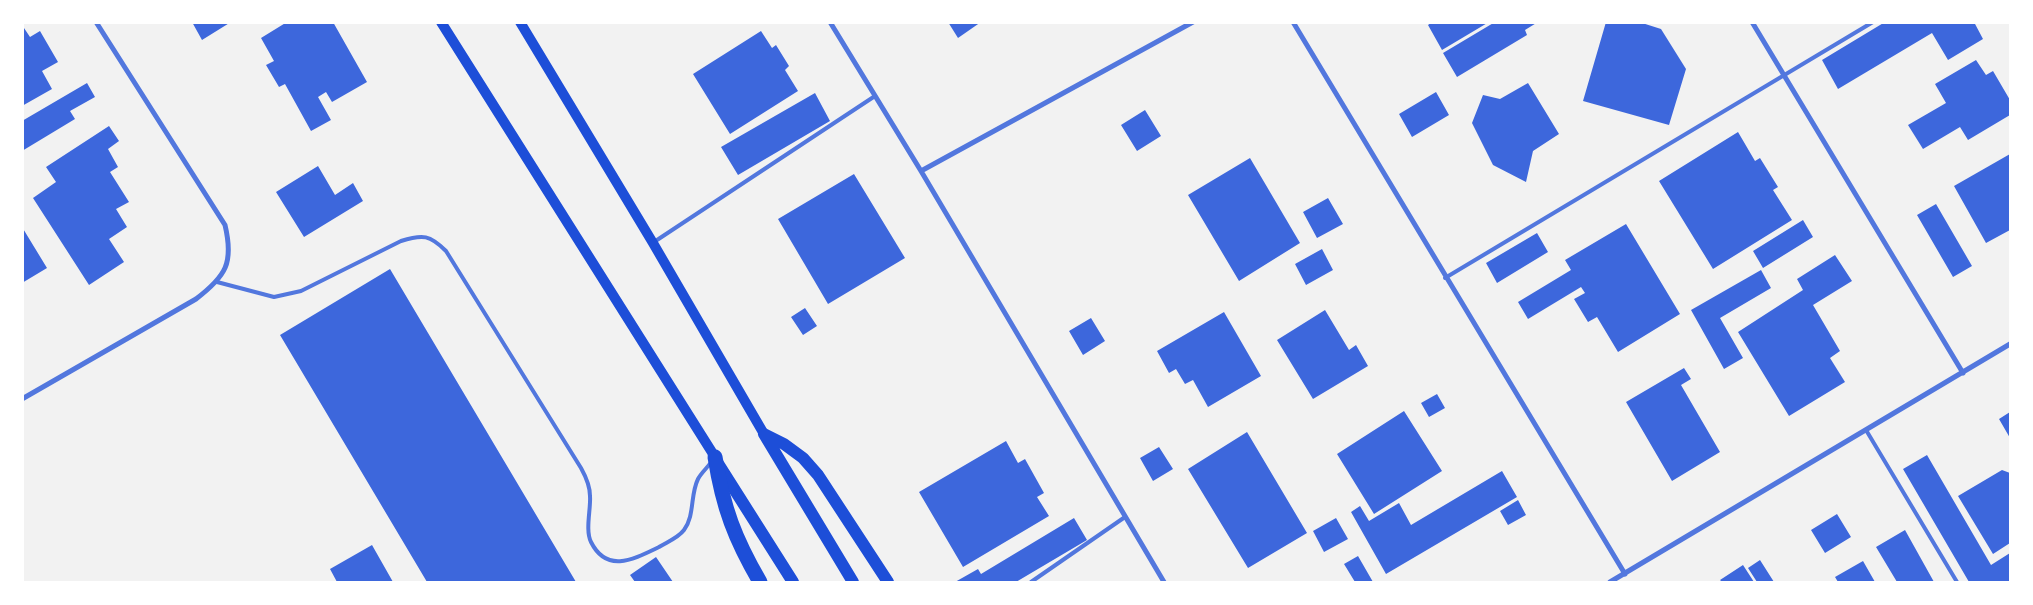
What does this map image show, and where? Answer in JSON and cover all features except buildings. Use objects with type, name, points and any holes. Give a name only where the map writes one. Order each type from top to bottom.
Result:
[{"type":"highway","points":[[715,457],[720,488],[728,518],[739,546],[760,582]]},
{"type":"main road","points":[[441,22],[793,582]]},
{"type":"main road","points":[[520,22],[853,582]]},
{"type":"main road","points":[[764,434],[784,444],[803,458],[818,474],[888,582]]},
{"type":"street","points":[[22,399],[196,299],[217,282],[227,264],[230,245],[225,225],[96,22]]},
{"type":"street","points":[[830,22],[921,170],[1164,582]]},
{"type":"street","points":[[921,170],[1193,22]]},
{"type":"street","points":[[1293,22],[1624,574]]},
{"type":"street","points":[[1752,22],[1963,372]]},
{"type":"street","points":[[1610,582],[2010,344]]},
{"type":"lane","points":[[1445,278],[1872,22]]},
{"type":"lane","points":[[653,243],[875,96]]},
{"type":"lane","points":[[217,282],[274,297],[301,291],[401,241],[417,236],[434,239],[446,251],[581,468],[588,481],[590,496],[590,539],[597,552],[609,560],[625,562],[639,557],[674,539],[684,531],[690,520],[698,479],[715,457]]},
{"type":"lane","points":[[1866,430],[1957,582]]},
{"type":"lane","points":[[1031,582],[1125,517]]}]
